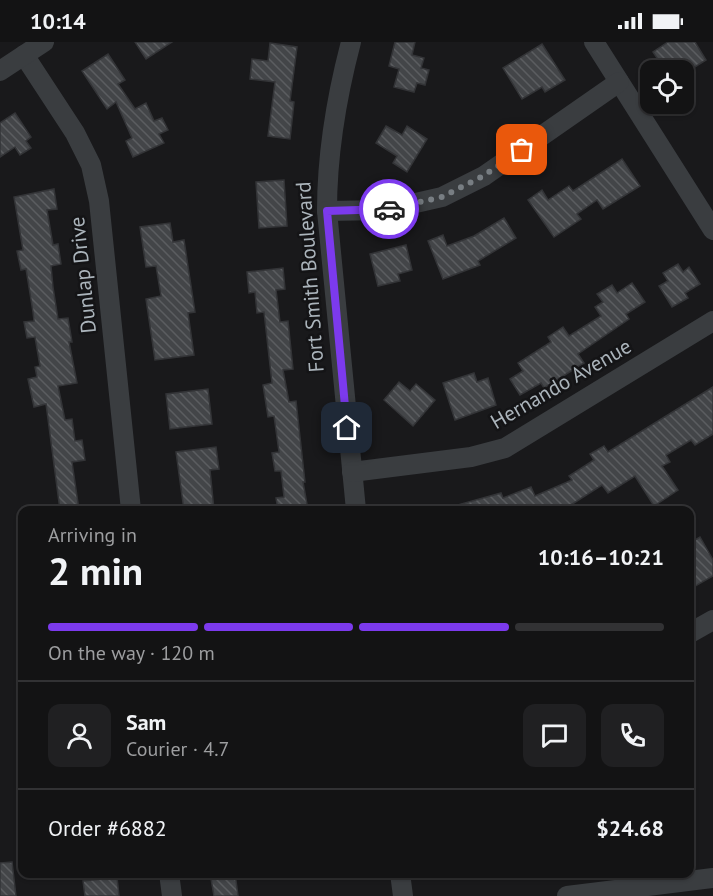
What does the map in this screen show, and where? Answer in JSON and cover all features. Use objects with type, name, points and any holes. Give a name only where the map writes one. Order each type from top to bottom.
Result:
[{"type":"street","points":[[0,70],[44,42]]},
{"type":"street","name":"Fort Smith Boulevard","points":[[351,42],[337,95],[327,163],[327,211],[356,506]]},
{"type":"street","points":[[594,42],[713,230]]},
{"type":"street","name":"Dunlap Drive","points":[[24,55],[75,134],[91,165],[99,201],[131,506]]},
{"type":"street","points":[[327,211],[386,210],[442,197],[483,176],[619,82]]},
{"type":"street","name":"Hernando Avenue","points":[[352,472],[471,457],[505,448],[713,321]]},
{"type":"street","points":[[694,631],[713,620]]},
{"type":"street","points":[[170,878],[172,896]]},
{"type":"street","points":[[401,878],[403,896]]},
{"type":"street","points":[[567,896],[713,878]]},
{"type":"building","points":[[135,42],[172,42],[146,59]]},
{"type":"building","points":[[395,42],[415,42],[412,55],[424,58],[421,68],[429,70],[425,85],[417,83],[414,92],[394,87],[399,69],[389,66]]},
{"type":"building","points":[[668,42],[695,42],[706,60],[694,68],[694,60],[658,60],[653,52]]},
{"type":"building","points":[[270,43],[297,47],[290,101],[294,102],[290,139],[268,136],[275,82],[250,79],[252,59],[268,61]]},
{"type":"building","points":[[542,44],[565,80],[545,92],[542,87],[522,99],[503,68]]},
{"type":"building","points":[[108,54],[125,80],[118,84],[135,109],[146,103],[154,121],[162,118],[168,130],[159,134],[164,143],[133,157],[126,141],[132,138],[116,102],[107,109],[82,71]]},
{"type":"building","points":[[15,113],[31,137],[26,141],[31,148],[20,155],[15,147],[0,157],[0,123]]},
{"type":"building","points":[[386,126],[402,135],[407,126],[427,139],[407,172],[393,163],[397,156],[376,143]]},
{"type":"building","points":[[622,159],[640,186],[603,209],[597,200],[577,214],[581,219],[554,237],[528,200],[542,190],[548,200],[569,186],[573,191]]},
{"type":"building","points":[[284,180],[287,226],[259,228],[256,182]]},
{"type":"building","points":[[54,189],[57,209],[47,210],[53,245],[58,244],[61,264],[51,266],[53,287],[58,319],[68,318],[72,342],[69,342],[77,383],[58,386],[65,420],[72,419],[75,441],[82,440],[85,460],[72,462],[78,506],[59,506],[46,404],[34,407],[28,379],[37,377],[35,367],[40,366],[35,337],[27,338],[24,322],[34,321],[26,269],[21,270],[17,251],[23,250],[14,197]]},
{"type":"building","points":[[504,218],[516,238],[478,261],[480,265],[443,279],[428,241],[443,235],[447,246],[474,236]]},
{"type":"building","points":[[170,223],[173,242],[184,240],[195,312],[188,313],[194,355],[155,360],[146,299],[161,296],[156,266],[146,267],[140,227]]},
{"type":"building","points":[[406,245],[412,270],[398,274],[400,281],[378,286],[370,254]]},
{"type":"building","points":[[678,264],[683,272],[689,267],[700,284],[685,293],[688,298],[672,307],[659,286],[668,281],[663,273]]},
{"type":"building","points":[[283,268],[285,289],[276,290],[280,322],[288,321],[293,369],[283,370],[289,402],[296,401],[307,506],[277,506],[276,498],[284,497],[281,471],[275,471],[272,453],[279,452],[274,416],[268,417],[263,385],[272,383],[264,312],[257,313],[255,292],[249,293],[247,272]]},
{"type":"building","points":[[632,283],[645,302],[626,314],[629,319],[578,354],[584,363],[544,388],[541,383],[520,395],[510,379],[523,371],[518,363],[551,342],[548,337],[563,327],[569,336],[601,316],[595,307],[603,302],[597,294],[612,285],[617,293]]},
{"type":"building","points":[[474,373],[477,382],[488,378],[496,405],[455,420],[443,383]]},
{"type":"building","points":[[399,382],[410,391],[416,384],[435,400],[413,426],[384,400]]},
{"type":"building","points":[[713,387],[713,434],[695,445],[691,440],[666,455],[670,462],[662,466],[678,490],[654,506],[635,476],[608,493],[602,485],[569,506],[454,506],[501,493],[503,498],[531,487],[535,496],[572,480],[569,476],[594,460],[590,454],[604,446],[608,452]]},
{"type":"building","points":[[208,389],[212,424],[170,429],[166,394]]},
{"type":"building","points":[[216,447],[219,469],[210,470],[214,506],[183,506],[176,452]]},
{"type":"building","points":[[700,537],[713,560],[713,576],[694,587],[694,541]]},
{"type":"building","points":[[12,862],[16,896],[0,896],[0,863]]},
{"type":"building","points":[[117,878],[119,896],[85,896],[83,881]]},
{"type":"building","points":[[211,878],[236,878],[238,896],[214,896]]},
{"type":"way so far","points":[[389,209],[442,197],[483,176],[522,150]]},
{"type":"route","points":[[347,428],[327,211],[389,209]]}]
